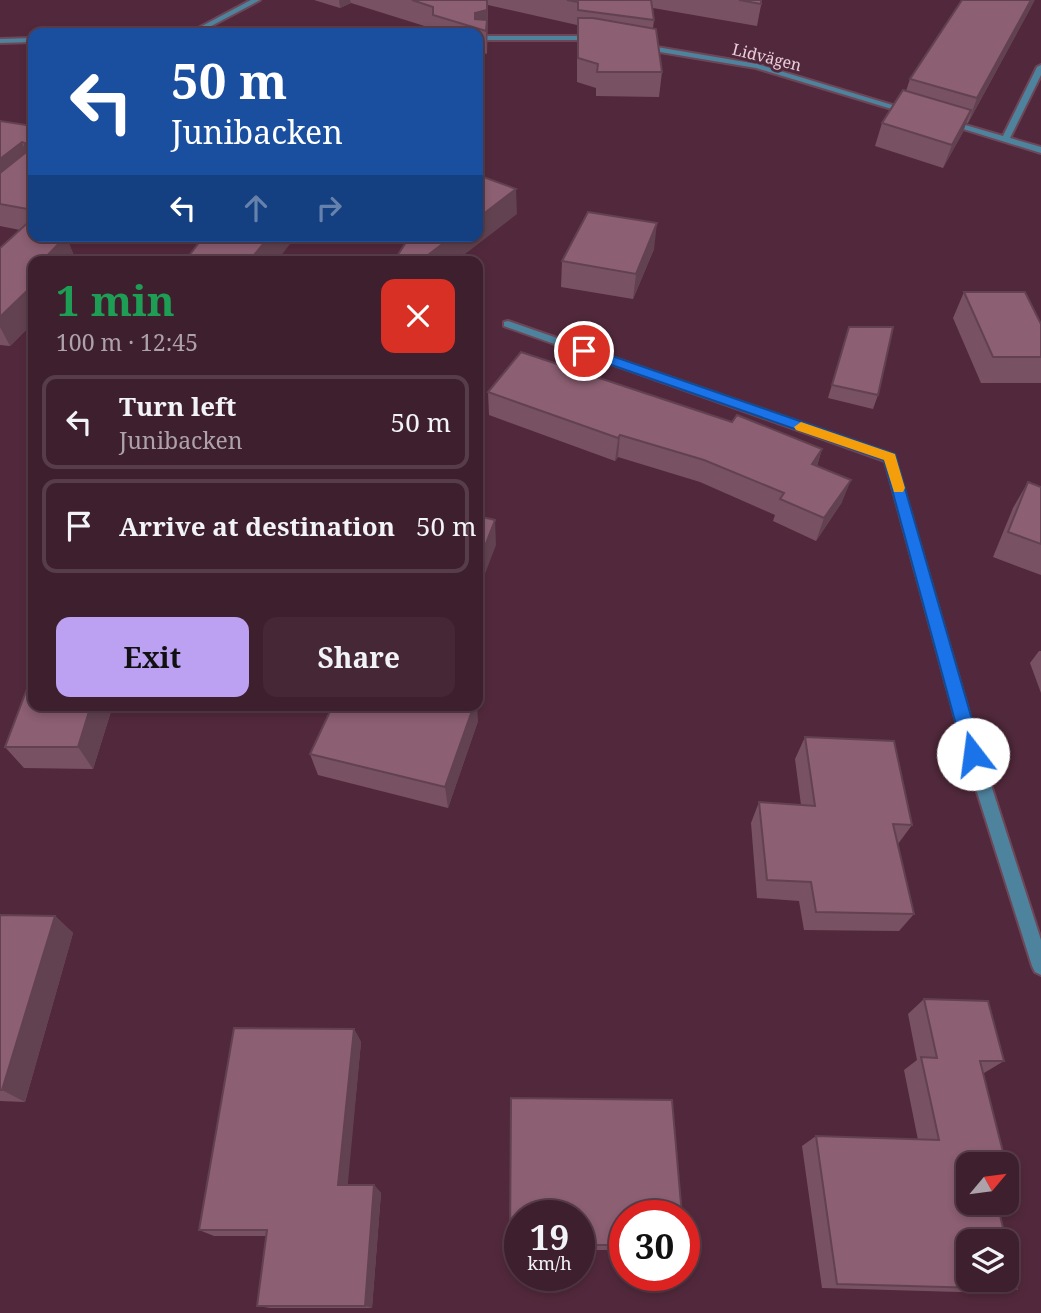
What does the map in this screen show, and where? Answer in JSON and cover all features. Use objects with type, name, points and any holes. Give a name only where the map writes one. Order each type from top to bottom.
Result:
[{"type":"street","points":[[203,28],[256,0]]},
{"type":"street","points":[[483,38],[606,40]]},
{"type":"street","points":[[0,41],[28,40]]},
{"type":"street","name":"Lidvägen","points":[[633,45],[757,66],[914,113]]},
{"type":"street","points":[[1005,140],[1041,67]]},
{"type":"street","points":[[940,121],[1041,150]]},
{"type":"street","points":[[508,324],[890,458],[973,754],[1041,966]]},
{"type":"building","points":[[412,0],[487,0],[487,10],[475,13],[475,19],[487,20],[486,31],[433,15],[433,7]]},
{"type":"building","points":[[567,0],[651,0],[654,20],[578,10],[578,2]]},
{"type":"building","points":[[739,0],[761,0],[761,4]]},
{"type":"building","points":[[962,0],[1031,0],[977,98],[910,79]]},
{"type":"building","points":[[578,18],[656,29],[662,72],[597,72],[598,64],[578,58]]},
{"type":"building","points":[[903,90],[971,110],[952,145],[882,123]]},
{"type":"building","points":[[0,121],[28,125],[28,209],[0,204],[0,173],[25,153],[25,143],[22,142],[0,159]]},
{"type":"building","points":[[483,177],[516,189],[483,214]]},
{"type":"building","points":[[588,212],[657,223],[636,274],[562,261]]},
{"type":"building","points":[[28,223],[28,242],[60,242],[47,256],[28,256],[28,290],[0,317],[0,248]]},
{"type":"building","points":[[199,242],[265,242],[253,256],[189,256]]},
{"type":"building","points":[[406,242],[445,242],[427,256],[397,256]]},
{"type":"building","points":[[964,292],[1025,292],[1041,324],[1041,357],[993,357]]},
{"type":"building","points":[[849,327],[893,327],[878,395],[832,385]]},
{"type":"building","points":[[521,352],[732,422],[737,415],[822,449],[812,464],[851,480],[824,518],[780,499],[784,493],[704,460],[620,435],[618,438],[488,392]]},
{"type":"building","points":[[1028,482],[1041,487],[1041,544],[1008,532]]},
{"type":"building","points":[[483,517],[495,520],[483,551]]},
{"type":"building","points":[[28,686],[28,711],[89,711],[78,747],[5,747]]},
{"type":"building","points":[[330,711],[472,711],[445,787],[310,754]]},
{"type":"building","points":[[805,737],[894,741],[912,825],[893,824],[914,914],[816,912],[811,882],[767,880],[759,802],[815,806]]},
{"type":"building","points":[[0,915],[55,916],[2,1090],[0,1090]]},
{"type":"building","points":[[924,999],[988,1001],[1004,1061],[980,1061],[1003,1152],[956,1152],[956,1215],[1000,1215],[1003,1229],[956,1229],[956,1287],[837,1284],[816,1136],[939,1140],[921,1057],[937,1058]]},
{"type":"building","points":[[234,1028],[354,1029],[338,1185],[374,1185],[365,1306],[257,1306],[267,1230],[199,1230]]},
{"type":"building","points":[[511,1098],[672,1100],[681,1200],[609,1200],[609,1245],[595,1245],[595,1200],[510,1200]]},
{"type":"slow traffic","points":[[801,427],[890,458],[899,488]]},
{"type":"route","points":[[584,351],[890,458],[973,754]]}]
